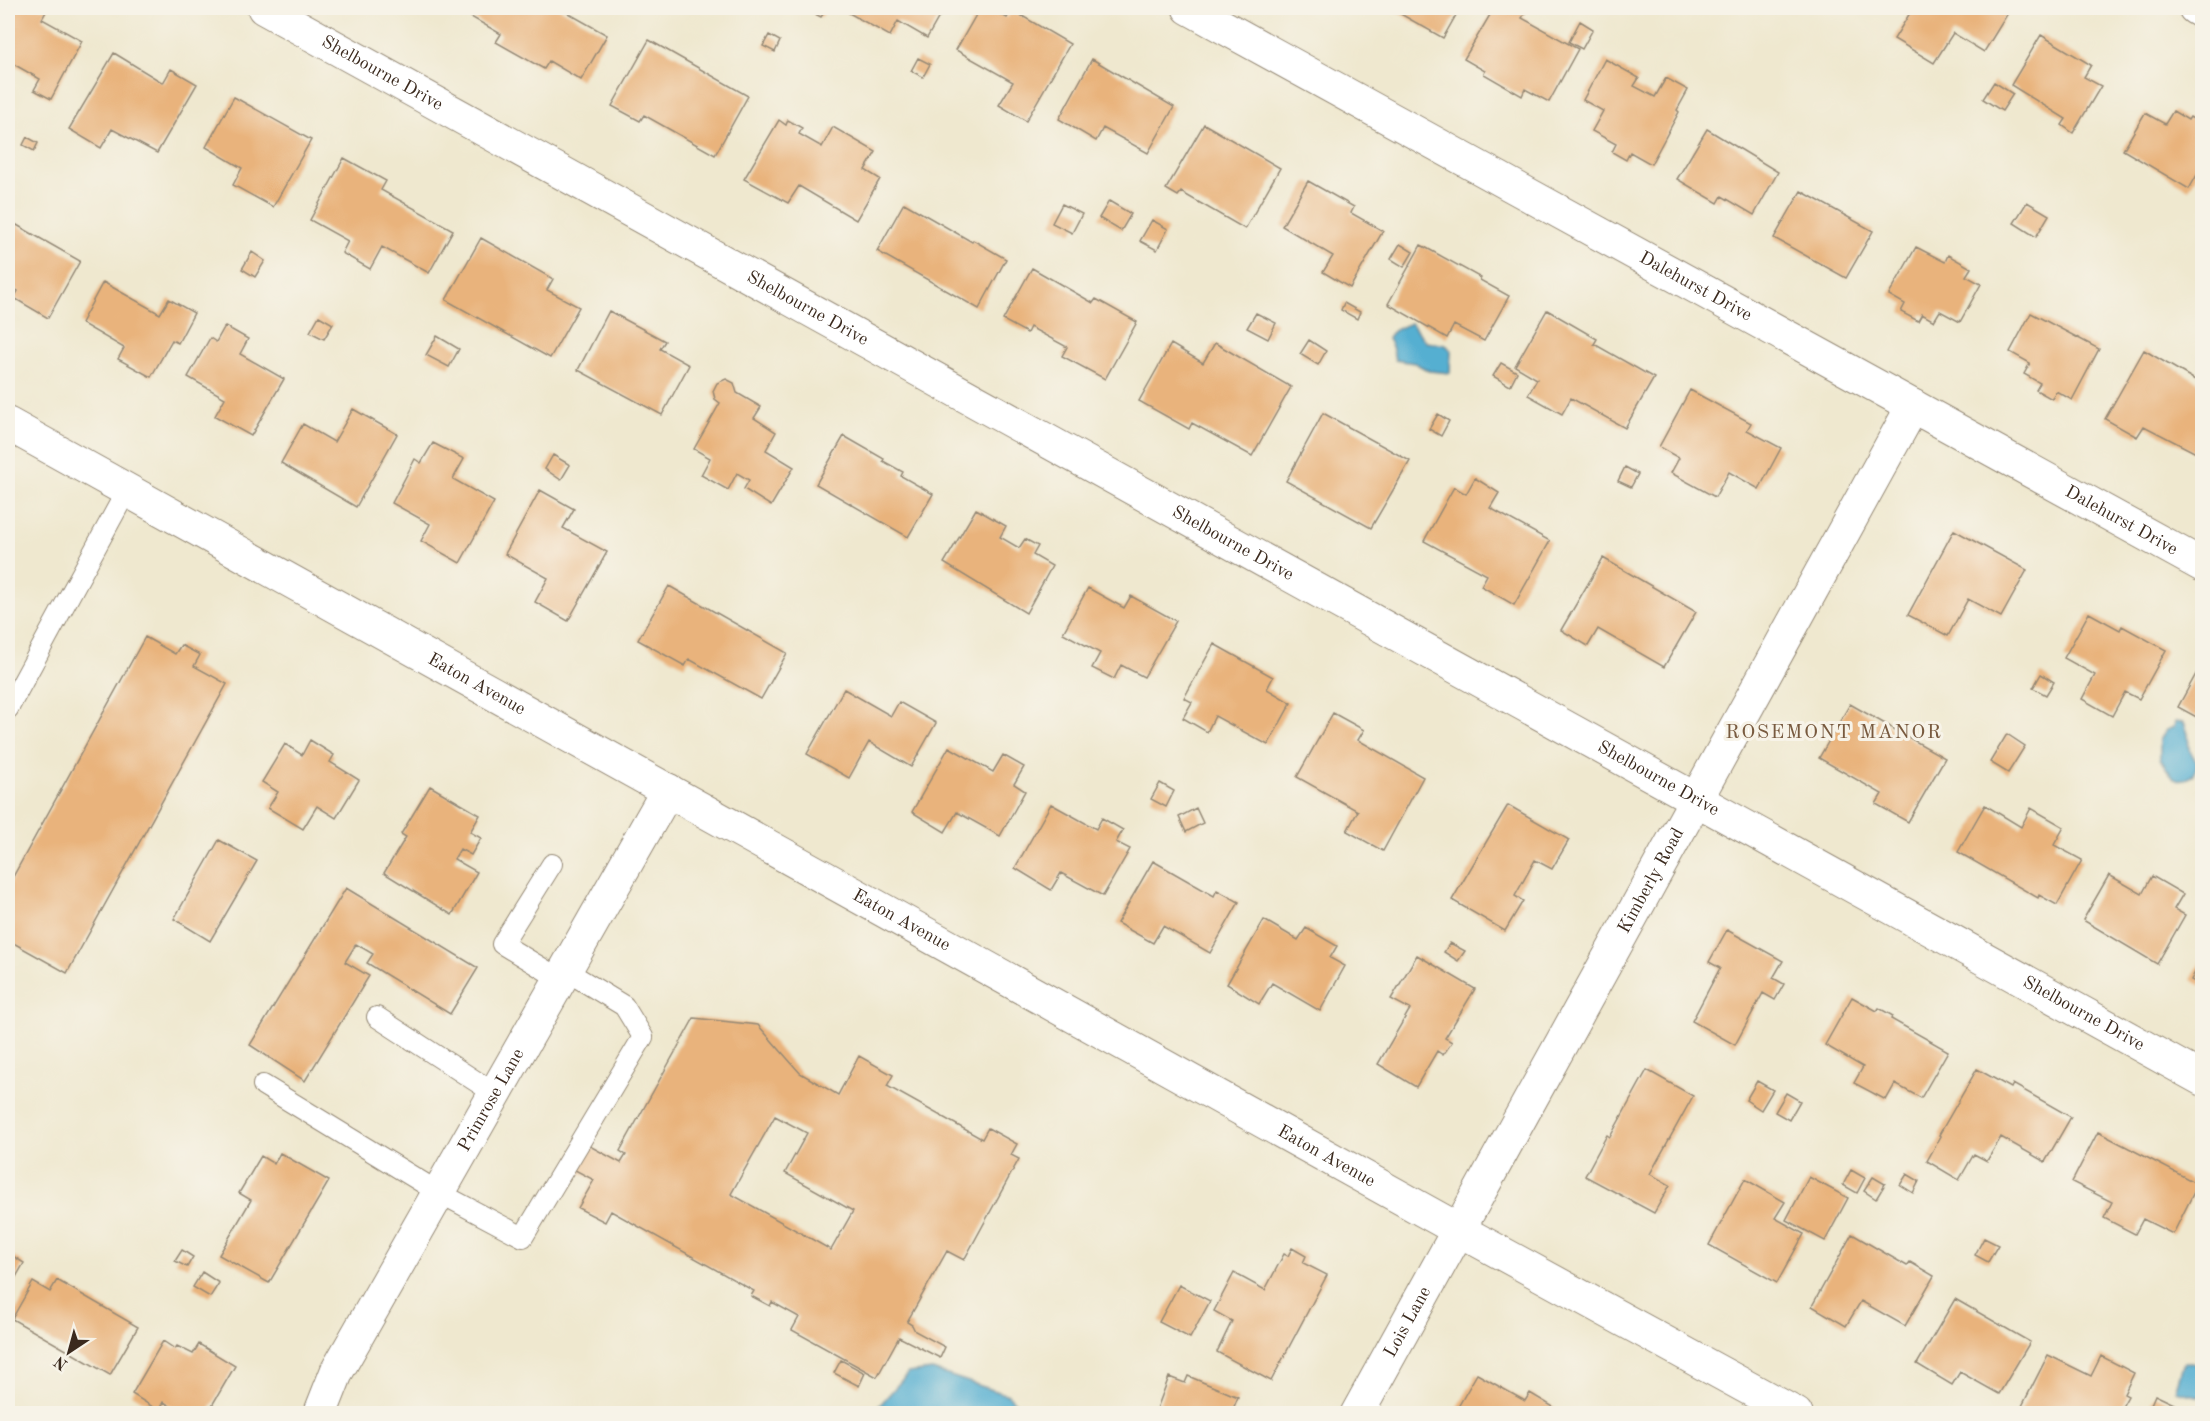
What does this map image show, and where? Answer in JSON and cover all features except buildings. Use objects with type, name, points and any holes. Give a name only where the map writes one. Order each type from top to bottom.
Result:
[{"type":"street","name":"Shelbourne Drive","points":[[264,8],[2202,1079]]},
{"type":"street","name":"Dalehurst Drive","points":[[1189,8],[2202,565]]},
{"type":"street","points":[[2195,8],[2202,12]]},
{"type":"street","name":"Kimberly Road","points":[[1459,1230],[1913,406]]},
{"type":"street","name":"Eaton Avenue","points":[[8,424],[1459,1230],[1796,1413]]},
{"type":"street","name":"Primrose Lane","points":[[320,1413],[337,1371],[668,789]]},
{"type":"street","name":"Lois Lane","points":[[1358,1413],[1459,1230]]},
{"type":"lane","points":[[8,709],[127,490]]},
{"type":"lane","points":[[263,1085],[438,1192],[523,1237],[643,1037],[624,1006],[502,944],[552,864]]},
{"type":"lane","points":[[377,1017],[494,1093]]},
{"type":"water","points":[[1411,323],[1426,342],[1446,345],[1451,350],[1450,373],[1429,371],[1415,363],[1395,360],[1389,336]]},
{"type":"water","points":[[2175,721],[2184,722],[2189,749],[2197,763],[2193,775],[2183,779],[2174,779],[2160,759],[2160,739],[2166,730],[2174,727]]},
{"type":"water","points":[[2184,1362],[2202,1365],[2202,1397],[2175,1391]]},
{"type":"water","points":[[932,1370],[1008,1395],[1025,1413],[873,1413],[908,1373]]},
{"type":"district","name":"ROSEMONT MANOR","points":[[1834,733]]}]
